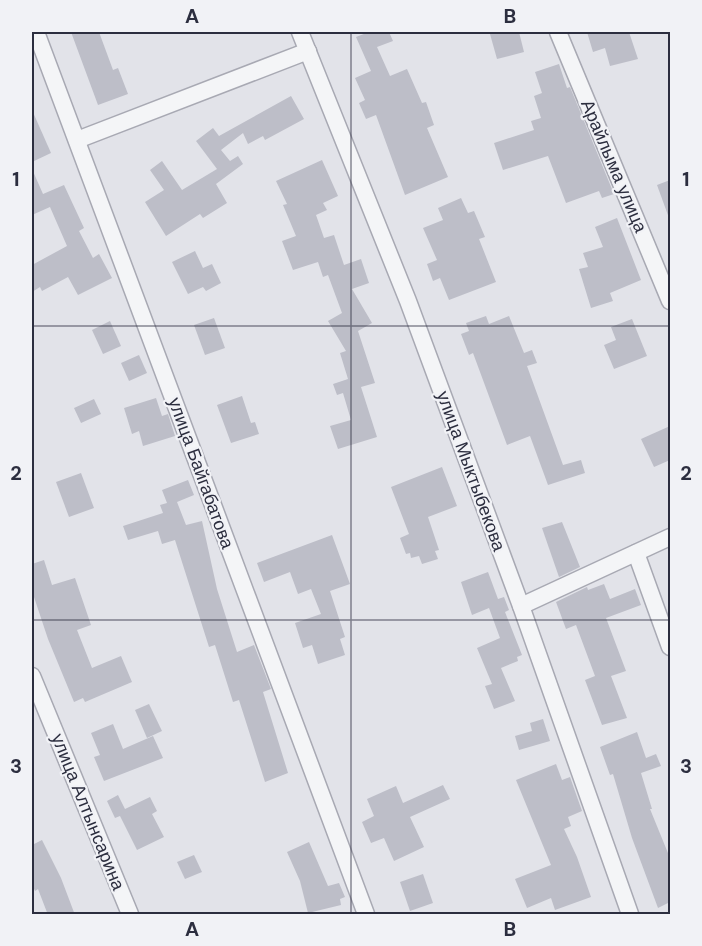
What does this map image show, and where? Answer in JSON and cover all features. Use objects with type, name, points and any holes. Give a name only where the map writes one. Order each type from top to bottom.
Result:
[{"type":"street","name":"улица Байгабатова","points":[[36,32],[366,915]]},
{"type":"street","name":"улица Мыктыбекова","points":[[300,32],[408,301],[521,606],[630,915]]},
{"type":"street","name":"Арайлыма улица","points":[[558,32],[670,301]]},
{"type":"street","points":[[77,141],[308,51]]},
{"type":"street","points":[[521,606],[670,537]]},
{"type":"street","points":[[636,553],[670,646]]},
{"type":"street","name":"улица Алтынсарина","points":[[32,676],[130,915]]},
{"type":"building","points":[[71,32],[99,32],[113,70],[118,68],[128,94],[98,105]]},
{"type":"building","points":[[369,32],[389,32],[393,41],[377,47],[390,76],[407,69],[422,103],[426,102],[434,125],[427,128],[448,177],[405,195],[376,115],[366,119],[359,103],[365,100],[355,78],[371,71],[356,37]]},
{"type":"building","points":[[519,32],[524,52],[497,59],[490,34]]},
{"type":"building","points":[[587,32],[629,32],[638,59],[610,66],[605,48],[593,52]]},
{"type":"building","points":[[559,64],[567,88],[570,87],[614,194],[602,198],[599,191],[566,203],[548,156],[503,170],[494,143],[534,130],[531,121],[541,118],[534,96],[542,93],[535,72]]},
{"type":"building","points":[[291,96],[304,119],[265,140],[263,136],[248,144],[243,133],[221,150],[230,161],[238,156],[243,164],[216,184],[227,203],[203,218],[200,214],[166,236],[145,202],[164,190],[150,170],[162,161],[182,190],[217,169],[196,141],[213,128],[219,136]]},
{"type":"building","points":[[32,110],[51,153],[32,162]]},
{"type":"building","points":[[322,160],[338,196],[323,203],[327,210],[316,215],[324,238],[334,235],[344,265],[361,259],[369,283],[352,289],[372,323],[358,331],[375,383],[361,387],[377,437],[338,449],[330,426],[351,420],[343,393],[337,395],[333,384],[348,379],[340,353],[346,351],[328,321],[342,313],[328,275],[323,277],[318,262],[293,270],[282,241],[296,236],[283,205],[287,204],[276,181]]},
{"type":"building","points":[[32,169],[43,194],[64,185],[84,228],[79,231],[93,258],[99,254],[112,278],[78,295],[68,277],[42,291],[40,287],[32,292],[32,265],[67,246],[50,207],[32,215]]},
{"type":"building","points":[[670,180],[670,218],[669,218],[657,185]]},
{"type":"building","points":[[461,198],[468,213],[474,211],[485,237],[479,239],[496,282],[449,300],[440,278],[433,281],[427,264],[437,260],[423,228],[443,220],[438,208]]},
{"type":"building","points":[[617,218],[641,280],[610,293],[613,301],[591,308],[579,269],[588,267],[583,253],[603,247],[595,227]]},
{"type":"building","points":[[195,251],[203,268],[212,264],[221,283],[206,291],[203,287],[188,294],[172,262]]},
{"type":"building","points":[[486,316],[489,324],[509,316],[524,353],[532,350],[537,363],[527,366],[563,465],[581,460],[585,473],[548,485],[530,436],[507,445],[473,353],[469,355],[461,334],[469,331],[466,323]]},
{"type":"building","points":[[214,318],[225,348],[205,355],[194,325]]},
{"type":"building","points":[[632,319],[647,356],[614,369],[604,345],[616,340],[611,327]]},
{"type":"building","points":[[110,321],[121,346],[103,354],[92,330]]},
{"type":"building","points":[[139,355],[147,373],[129,381],[121,363]]},
{"type":"building","points":[[242,396],[251,423],[255,422],[259,434],[231,443],[217,405]]},
{"type":"building","points":[[156,398],[162,416],[168,414],[175,436],[143,446],[139,431],[132,434],[124,408]]},
{"type":"building","points":[[94,399],[101,414],[81,423],[74,408]]},
{"type":"building","points":[[670,426],[670,460],[654,467],[641,439]]},
{"type":"building","points":[[442,467],[457,506],[428,517],[439,550],[435,551],[438,559],[422,564],[419,556],[411,558],[410,553],[406,554],[400,538],[409,534],[391,487]]},
{"type":"building","points":[[81,473],[94,508],[69,517],[56,482]]},
{"type":"building","points":[[188,480],[194,495],[177,502],[186,525],[202,521],[217,589],[237,652],[254,645],[271,689],[263,692],[288,773],[265,782],[239,700],[233,702],[215,645],[209,647],[175,540],[162,544],[158,531],[128,540],[123,526],[163,513],[160,505],[167,503],[162,490]]},
{"type":"building","points":[[562,522],[580,567],[559,577],[542,528]]},
{"type":"building","points":[[332,535],[350,584],[330,591],[345,637],[340,639],[345,655],[318,664],[312,645],[303,648],[295,623],[321,614],[311,589],[298,594],[290,572],[264,582],[257,563]]},
{"type":"building","points":[[44,560],[52,585],[75,578],[91,625],[77,630],[92,668],[121,656],[132,682],[85,702],[83,698],[74,702],[48,639],[34,597],[32,597],[32,564]]},
{"type":"building","points":[[488,572],[498,599],[504,597],[509,610],[505,612],[522,655],[517,657],[518,661],[501,668],[515,701],[494,709],[485,686],[492,684],[477,648],[500,638],[489,608],[472,615],[461,582]]},
{"type":"building","points":[[604,584],[610,599],[635,589],[641,605],[606,618],[626,671],[611,676],[627,718],[602,725],[585,680],[595,676],[576,625],[566,629],[556,602],[587,587],[588,590]]},
{"type":"building","points":[[149,704],[162,731],[147,738],[135,710]]},
{"type":"building","points":[[543,719],[550,741],[519,750],[515,736],[532,731],[530,723]]},
{"type":"building","points":[[113,724],[123,749],[153,736],[163,758],[104,781],[94,757],[100,755],[91,733]]},
{"type":"building","points":[[637,732],[646,758],[656,754],[661,766],[641,773],[652,809],[650,809],[670,858],[670,902],[658,908],[632,838],[613,774],[610,775],[600,747]]},
{"type":"building","points":[[556,764],[562,780],[570,777],[582,811],[568,817],[571,826],[564,829],[591,897],[555,910],[551,898],[527,908],[515,879],[551,865],[516,780]]},
{"type":"building","points":[[443,785],[450,799],[410,817],[424,847],[394,861],[384,838],[371,843],[362,822],[374,816],[367,799],[396,786],[403,803]]},
{"type":"building","points":[[118,795],[125,809],[150,797],[157,811],[152,814],[164,837],[137,850],[120,816],[115,818],[107,801]]},
{"type":"building","points":[[42,840],[61,878],[75,915],[48,915],[38,889],[35,891],[32,884],[32,845]]},
{"type":"building","points":[[309,842],[328,886],[339,883],[345,897],[340,899],[341,905],[308,913],[300,881],[287,852]]},
{"type":"building","points":[[194,855],[202,872],[185,879],[177,862]]},
{"type":"building","points":[[423,874],[433,903],[410,911],[400,882]]}]
